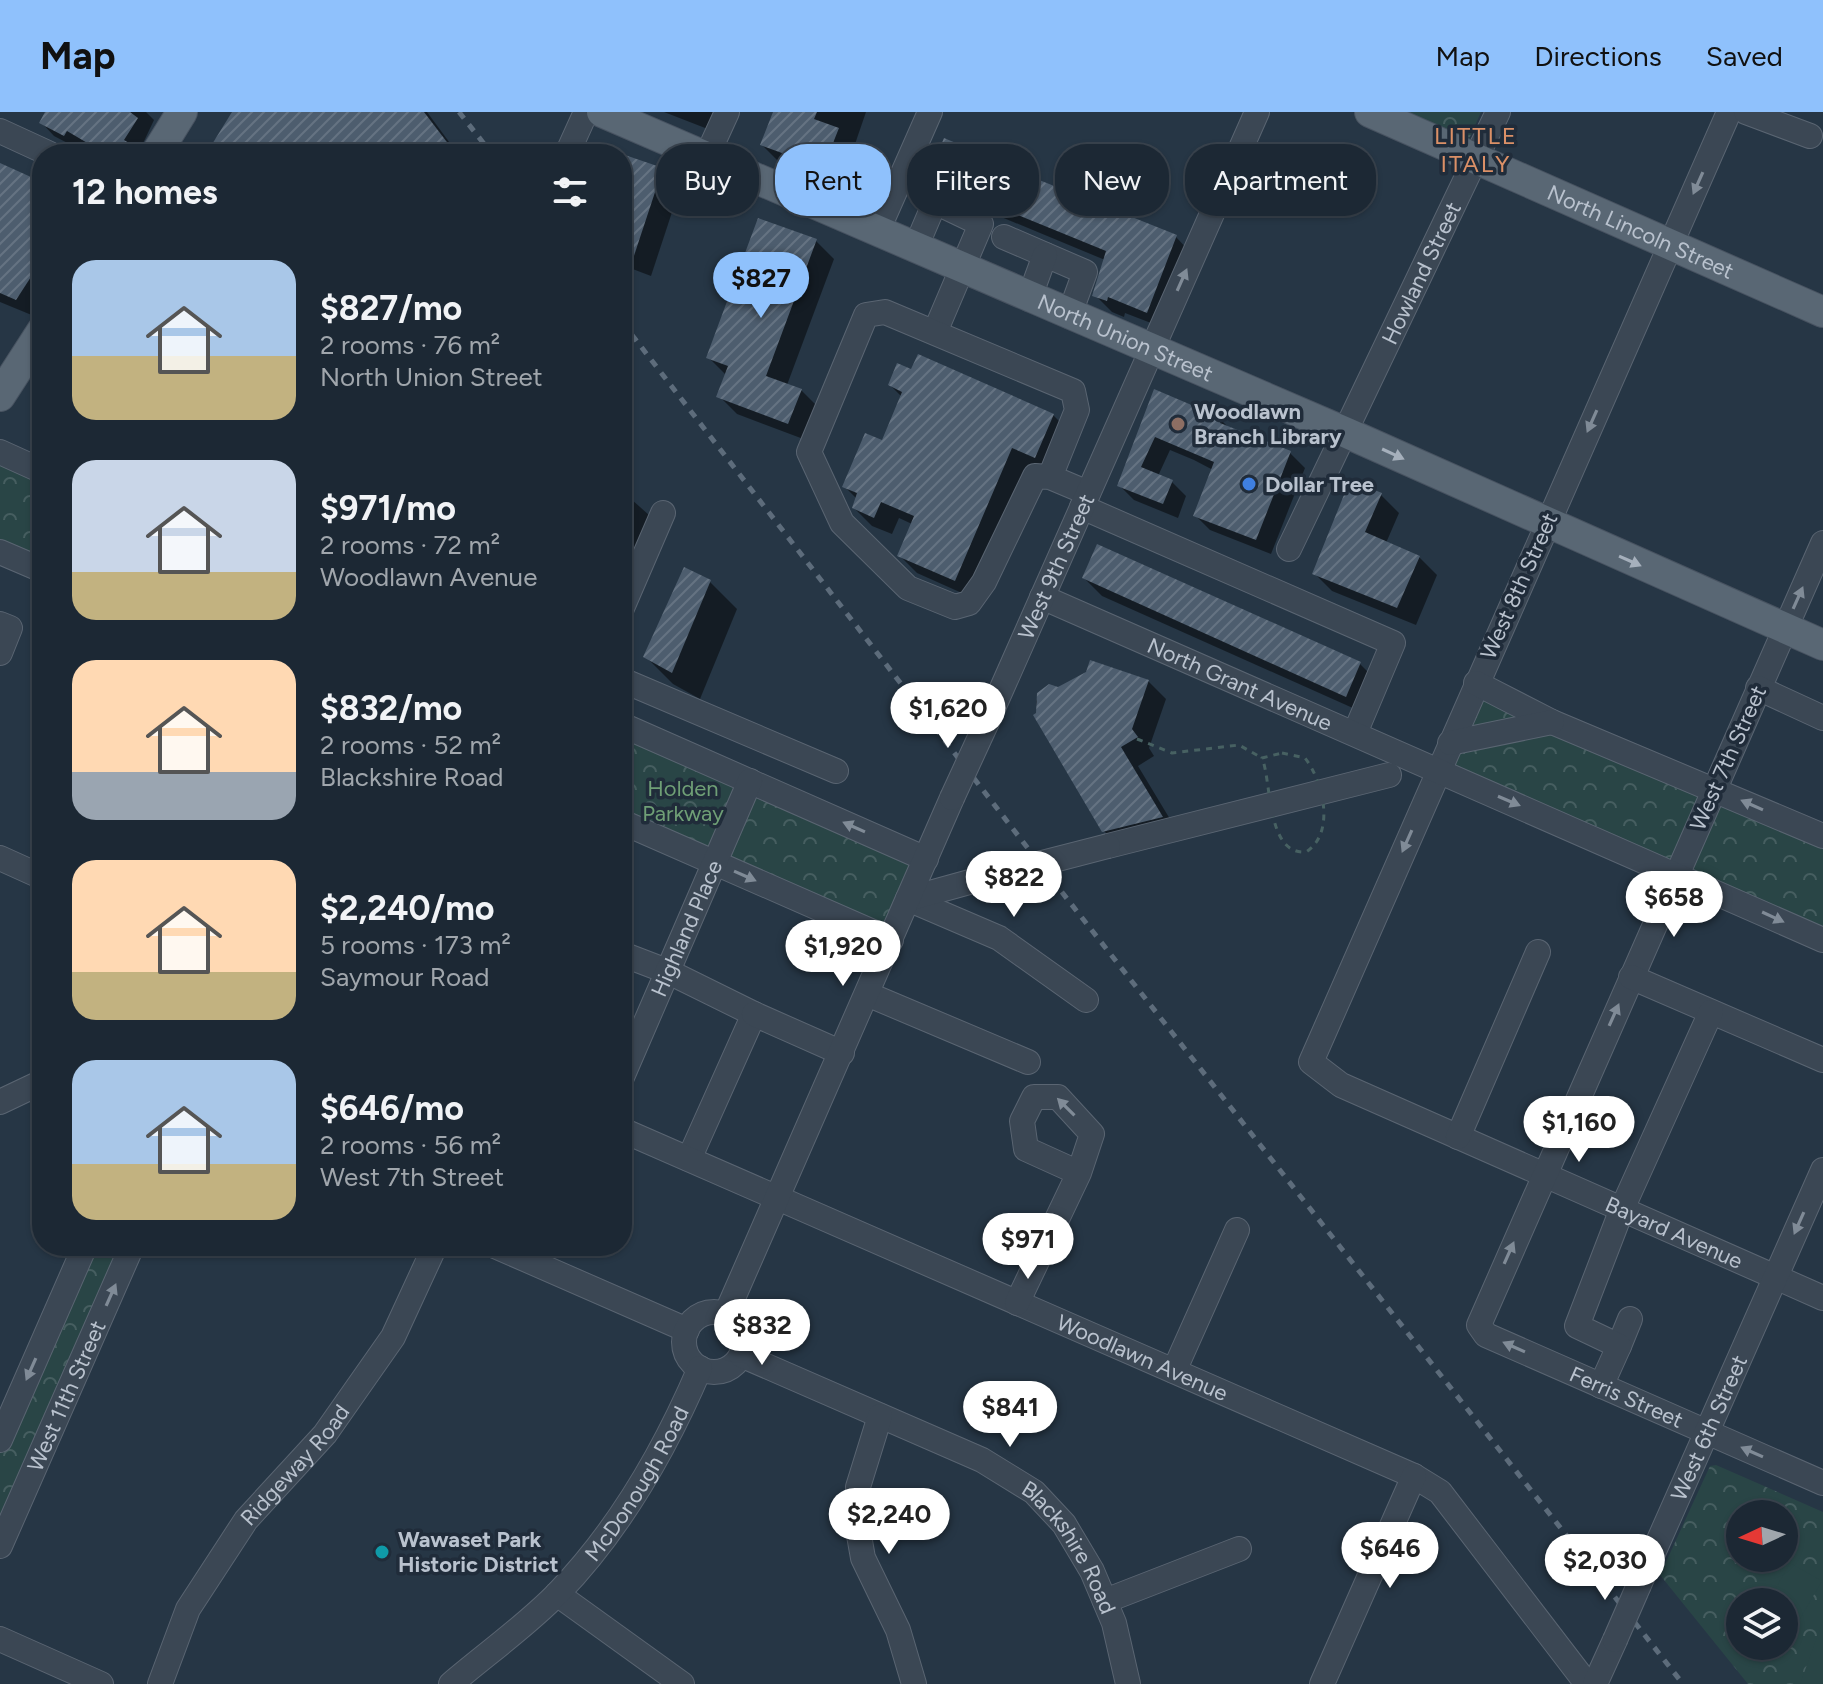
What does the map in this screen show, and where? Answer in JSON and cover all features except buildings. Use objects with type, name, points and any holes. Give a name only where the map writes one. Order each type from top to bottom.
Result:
[{"type":"main road","points":[[162,144],[182,112]]},
{"type":"main road","name":"North Union Street","points":[[602,112],[674,144]]},
{"type":"main road","name":"North Lincoln Street","points":[[1370,112],[1823,312]]},
{"type":"main road","name":"North Union Street","points":[[759,181],[1151,352],[1347,433],[1823,645]]},
{"type":"main road","points":[[0,396],[32,346]]},
{"type":"street","points":[[572,144],[586,112]]},
{"type":"street","points":[[712,144],[727,112]]},
{"type":"street","points":[[877,232],[930,112]]},
{"type":"street","name":"West 9th Street","points":[[778,1198],[1257,112]]},
{"type":"street","name":"Howland Street","points":[[1289,549],[1498,112]]},
{"type":"street","name":"West 8th Street","points":[[1311,1062],[1729,112]]},
{"type":"street","points":[[1746,112],[1810,136]]},
{"type":"street","points":[[0,131],[32,146]]},
{"type":"street","points":[[915,249],[935,202],[981,224],[935,332]]},
{"type":"street","points":[[1004,237],[1085,272],[1069,316]]},
{"type":"street","points":[[1029,299],[1045,255]]},
{"type":"street","points":[[1050,477],[1077,410],[1073,391],[885,312],[866,315],[809,452],[842,523],[908,588],[955,607],[969,603],[984,582],[1035,476],[1050,477],[1085,500],[1393,643],[1355,733]]},
{"type":"street","points":[[0,452],[32,466]]},
{"type":"street","points":[[632,585],[663,513]]},
{"type":"street","name":"West 7th Street","points":[[1479,1325],[1823,543]]},
{"type":"street","points":[[0,552],[32,566]]},
{"type":"street","name":"North Grant Avenue","points":[[1042,597],[1677,873],[1823,940]]},
{"type":"street","points":[[0,624],[10,628],[0,653]]},
{"type":"street","points":[[1476,683],[1552,722],[1823,836]]},
{"type":"street","points":[[632,684],[836,771]]},
{"type":"street","points":[[1758,688],[1823,718]]},
{"type":"street","points":[[1450,743],[1552,722]]},
{"type":"street","points":[[632,729],[926,859]]},
{"type":"street","points":[[908,899],[1389,775]]},
{"type":"street","name":"Highland Place","points":[[632,1055],[750,781]]},
{"type":"street","points":[[632,826],[891,940]]},
{"type":"street","points":[[0,858],[32,872]]},
{"type":"street","points":[[908,899],[999,938],[1086,1000]]},
{"type":"street","points":[[1458,1137],[1538,952]]},
{"type":"street","points":[[632,958],[842,1053]]},
{"type":"street","points":[[1631,977],[1823,1060]]},
{"type":"street","points":[[867,994],[1028,1062]]},
{"type":"street","points":[[1619,1346],[1577,1326],[1622,1209],[1711,1012]]},
{"type":"street","points":[[689,1159],[754,1014]]},
{"type":"street","name":"Bayard Avenue","points":[[1311,1062],[1341,1085],[1823,1298]]},
{"type":"street","points":[[0,1102],[32,1087]]},
{"type":"street","name":"Woodlawn Avenue","points":[[632,1134],[1414,1476],[1440,1492],[1587,1684]]},
{"type":"street","name":"West 6th Street","points":[[1595,1684],[1823,1170]]},
{"type":"street","points":[[1017,1303],[1079,1173]]},
{"type":"street","points":[[726,1314],[778,1198]]},
{"type":"street","points":[[1174,1371],[1237,1230]]},
{"type":"street","name":"West 11th Street","points":[[0,1440],[81,1256]]},
{"type":"street","name":"West 11th Street","points":[[0,1546],[128,1256]]},
{"type":"street","name":"Ridgeway Road","points":[[160,1684],[188,1609],[246,1520],[325,1434],[393,1337],[430,1256]]},
{"type":"street","points":[[518,1256],[687,1330]]},
{"type":"street","points":[[704,1313],[726,1314],[743,1332],[741,1355],[722,1371],[700,1368],[687,1353],[687,1330],[704,1313]]},
{"type":"street","points":[[1601,1386],[1630,1319]]},
{"type":"street","name":"Ferris Street","points":[[1479,1325],[1486,1335],[1823,1483]]},
{"type":"street","name":"Blackshire Road","points":[[741,1355],[982,1460],[1034,1492],[1064,1524],[1092,1571],[1124,1659],[1128,1684]]},
{"type":"street","name":"McDonough Road","points":[[451,1684],[557,1594],[645,1481],[700,1368]]},
{"type":"street","points":[[880,1416],[858,1487],[857,1524],[863,1558],[898,1630],[914,1684]]},
{"type":"street","points":[[1322,1684],[1414,1476]]},
{"type":"street","points":[[1105,1601],[1239,1549]]},
{"type":"street","points":[[557,1594],[682,1684]]},
{"type":"street","points":[[0,1639],[101,1684]]},
{"type":"path","points":[[1137,739],[1172,753],[1239,745],[1262,758]]},
{"type":"green space","points":[[1408,112],[1481,112],[1469,139]]},
{"type":"green space","points":[[0,452],[32,466],[32,566],[0,552]]},
{"type":"green space","points":[[1476,683],[1823,836],[1823,940],[1438,770]]},
{"type":"green space","name":"Holden Parkway","points":[[632,729],[926,859],[891,940],[632,827]]},
{"type":"green space","points":[[81,1256],[128,1256],[0,1546],[0,1440]]},
{"type":"green space","points":[[1716,1465],[1796,1500],[1726,1500],[1726,1572],[1798,1572],[1798,1501],[1823,1512],[1823,1684],[1748,1684],[1729,1660],[1798,1660],[1798,1588],[1726,1588],[1726,1657],[1660,1575],[1710,1466]]},
{"type":"green space","points":[[1798,1568],[1822,1581],[1798,1622],[1798,1588],[1776,1588],[1785,1572],[1798,1572]]},
{"type":"green space","points":[[1823,1621],[1823,1684],[1800,1684]]},
{"type":"railway","points":[[459,112],[484,144]]},
{"type":"railway","points":[[632,335],[1050,877],[1683,1684]]},
{"type":"place","name":"Woodlawn Branch Library","points":[[1178,424]]},
{"type":"place","name":"Dollar Tree","points":[[1249,484]]},
{"type":"place","name":"Wawaset Park Historic District","points":[[382,1552]]},
{"type":"district","name":"LITTLE ITALY","points":[[1476,149]]}]
